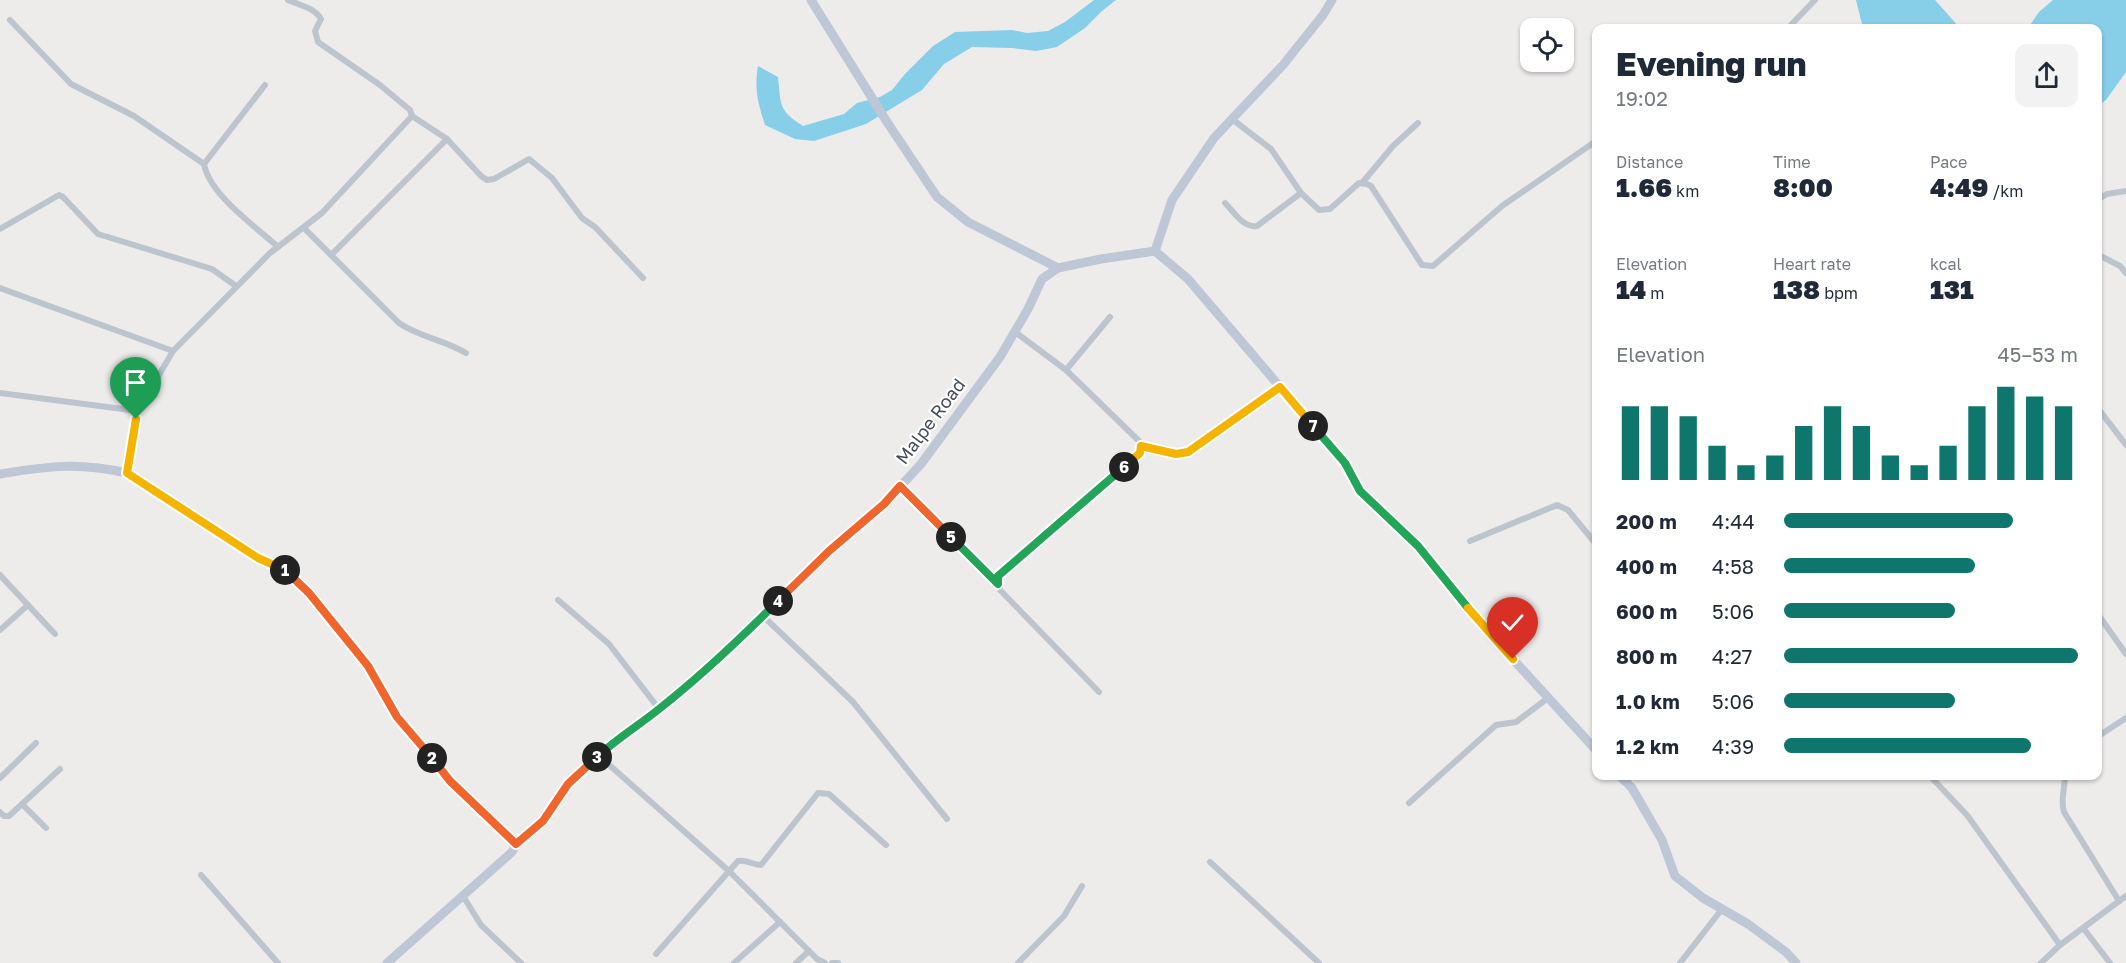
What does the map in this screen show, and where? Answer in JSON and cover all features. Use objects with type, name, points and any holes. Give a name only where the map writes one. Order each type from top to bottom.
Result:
[{"type":"street","points":[[288,0],[316,11],[319,15],[321,19],[315,31],[318,42],[380,85],[410,111],[412,116],[447,140],[487,180],[494,179],[529,159],[533,161],[552,178],[582,218],[596,228],[643,278]]},
{"type":"street","points":[[812,0],[887,122],[937,197],[968,222],[1058,268],[1155,251],[1188,279],[1345,463],[1360,491],[1418,546],[1478,621],[1592,746]]},
{"type":"street","points":[[1155,251],[1172,200],[1214,138],[1283,65],[1323,15],[1332,0]]},
{"type":"street","points":[[1792,24],[1815,0]]},
{"type":"street","points":[[10,20],[71,84],[134,116],[204,164],[206,175],[220,194],[278,247]]},
{"type":"street","points":[[204,164],[265,85]]},
{"type":"street","points":[[127,473],[138,411],[173,351],[236,286],[278,247],[322,213],[409,122],[412,116]]},
{"type":"street","points":[[1232,119],[1271,149],[1301,193],[1313,206],[1324,211],[1330,209],[1359,183],[1362,183],[1393,146],[1418,123]]},
{"type":"street","points":[[331,255],[447,140]]},
{"type":"street","points":[[1362,183],[1371,186],[1422,265],[1433,266],[1502,206],[1592,144]]},
{"type":"street","points":[[2102,197],[2126,191]]},
{"type":"street","points":[[1225,202],[1245,224],[1251,227],[1257,226],[1301,193]]},
{"type":"street","points":[[0,229],[59,195],[98,234],[213,269],[236,286]]},
{"type":"street","points":[[304,228],[406,327],[452,344],[466,353]]},
{"type":"street","points":[[2102,257],[2120,266],[2126,273]]},
{"type":"street","name":"Malpe Road","points":[[387,963],[512,852],[516,844],[543,821],[568,784],[598,755],[616,739],[659,709],[732,647],[829,551],[884,504],[921,464],[1000,357],[1029,309],[1042,279],[1058,268]]},
{"type":"street","points":[[0,288],[173,351]]},
{"type":"street","points":[[1066,370],[1110,317]]},
{"type":"street","points":[[1015,332],[1066,370],[1131,433],[1141,446],[1176,454],[1188,452],[1280,387]]},
{"type":"street","points":[[0,393],[138,411]]},
{"type":"street","points":[[2102,414],[2126,445]]},
{"type":"street","points":[[998,584],[998,576],[1140,453],[1141,446]]},
{"type":"street","points":[[0,474],[68,465],[103,467],[127,473],[258,558],[286,571],[309,593],[368,666],[397,717],[450,781],[516,844]]},
{"type":"street","points":[[900,486],[998,584],[1001,591],[1099,692]]},
{"type":"street","points":[[1470,541],[1557,505],[1568,510],[1592,538]]},
{"type":"street","points":[[0,575],[55,634]]},
{"type":"street","points":[[558,600],[609,644],[659,709]]},
{"type":"street","points":[[0,630],[28,605]]},
{"type":"street","points":[[763,616],[853,702],[946,819]]},
{"type":"street","points":[[2102,620],[2126,654]]},
{"type":"street","points":[[1409,803],[1496,725],[1516,722],[1548,698]]},
{"type":"street","points":[[2102,734],[2126,718]]},
{"type":"street","points":[[0,778],[36,743]]},
{"type":"street","points":[[598,755],[730,872],[809,951],[825,963]]},
{"type":"street","points":[[0,812],[7,817],[60,769]]},
{"type":"street","points":[[1624,780],[1632,788],[1662,840],[1675,876],[1703,898],[1767,938],[1786,952],[1796,963]]},
{"type":"street","points":[[1934,780],[1967,815],[2060,945]]},
{"type":"street","points":[[2065,780],[2061,803],[2064,812],[2119,901]]},
{"type":"street","points":[[656,954],[738,861],[761,865],[818,794],[823,792],[830,794],[886,845]]},
{"type":"street","points":[[22,804],[46,828]]},
{"type":"street","points":[[1210,862],[1319,963]]},
{"type":"street","points":[[201,875],[278,963]]},
{"type":"street","points":[[1018,963],[1064,916],[1082,886]]},
{"type":"street","points":[[463,896],[481,925],[521,963]]},
{"type":"street","points":[[2041,963],[2060,945],[2126,896]]},
{"type":"street","points":[[1680,963],[1722,909]]},
{"type":"street","points":[[734,963],[780,922]]},
{"type":"street","points":[[2084,928],[2110,963]]},
{"type":"street","points":[[796,963],[809,951]]},
{"type":"street","points":[[832,963],[838,963]]},
{"type":"water","points":[[1094,0],[1116,0],[1085,28],[1057,47],[1036,51],[972,47],[944,64],[922,90],[866,124],[814,141],[795,139],[765,125],[757,96],[758,66],[778,77],[782,106],[789,116],[803,126],[844,114],[857,103],[880,97],[892,90],[933,46],[955,32],[1048,31],[1065,22]]},
{"type":"water","points":[[1856,0],[1935,0],[1956,24],[1862,24]]},
{"type":"water","points":[[2053,0],[2126,0],[2126,72],[2106,100],[2102,103],[2102,24],[2031,24],[2039,12]]},
{"type":"route","points":[[136,419],[127,473],[258,558],[286,571],[309,593],[368,666],[397,717],[450,781],[516,844],[543,821],[568,784],[616,739],[657,711],[732,647],[829,551],[884,504],[900,486],[998,584],[998,576],[1140,453],[1141,446],[1176,454],[1188,452],[1280,387],[1345,463],[1360,491],[1418,546],[1478,621],[1513,659]]}]
